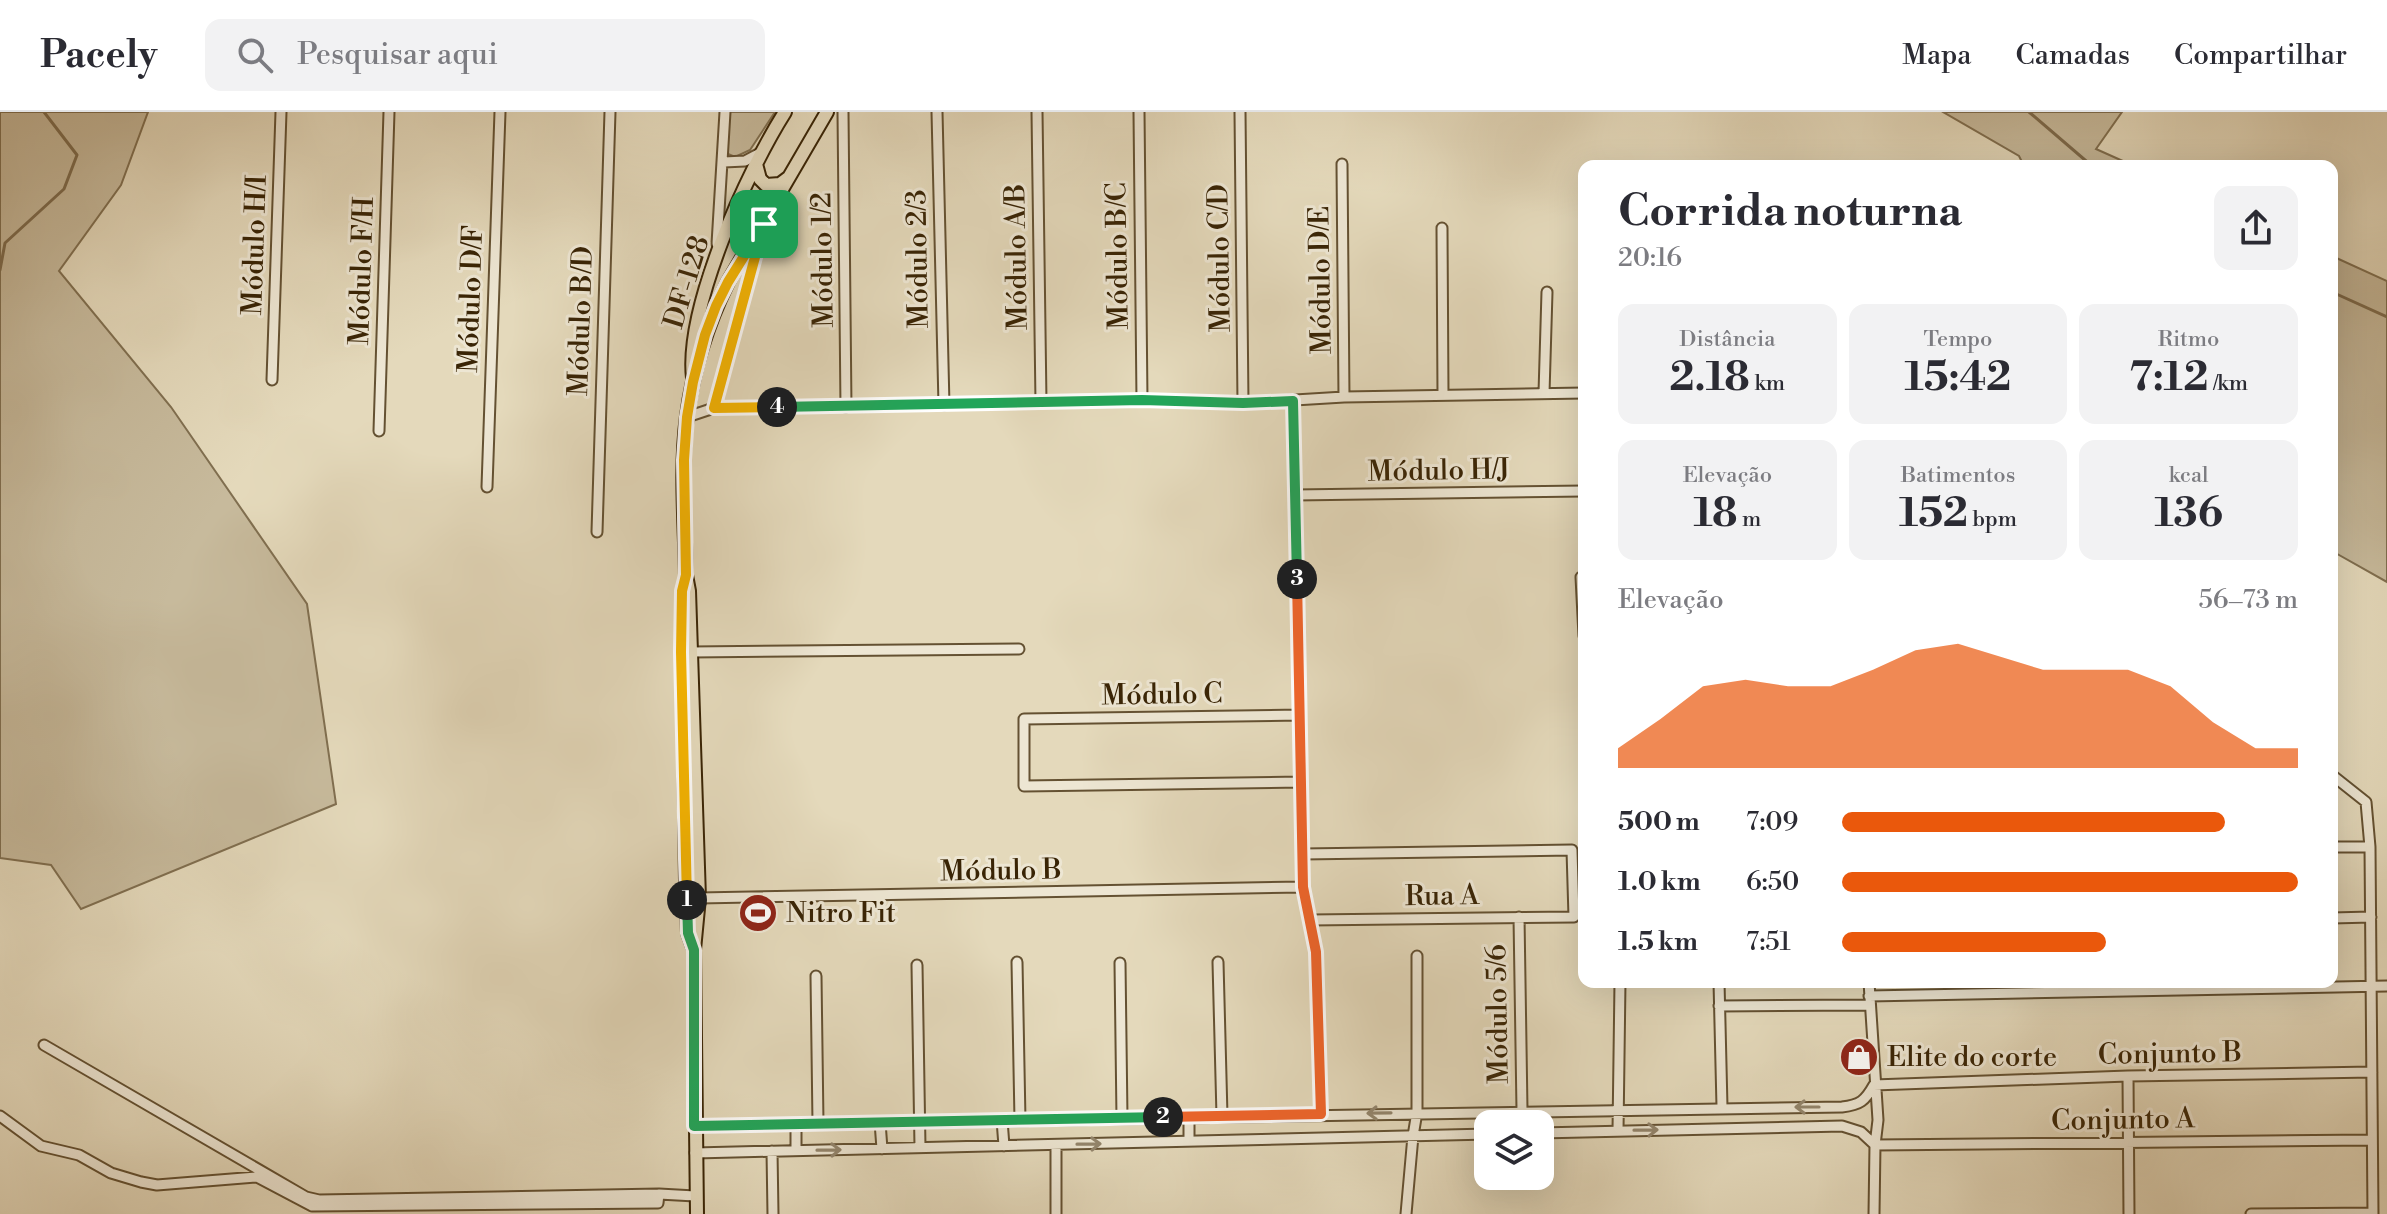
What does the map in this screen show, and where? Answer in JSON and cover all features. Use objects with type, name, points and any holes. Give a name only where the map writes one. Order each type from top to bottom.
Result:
[{"type":"main road","name":"DF-128","points":[[693,382],[691,360],[695,325],[717,255],[756,164],[785,112]]},
{"type":"main road","name":"DF-128","points":[[694,950],[688,933],[686,880],[690,846],[692,713],[684,460],[687,417],[705,335],[716,306],[827,112]]},
{"type":"main road","points":[[756,164],[760,179],[766,185],[780,184],[789,177]]},
{"type":"main road","name":"DF-128","points":[[686,575],[682,591],[683,730],[690,846],[699,898],[694,950],[697,1214]]},
{"type":"main road","points":[[683,730],[692,713]]},
{"type":"main road","points":[[686,880],[699,898],[688,921]]},
{"type":"street","name":"Módulo H/I","points":[[272,380],[281,112]]},
{"type":"street","name":"Módulo F/H","points":[[379,431],[389,112]]},
{"type":"street","name":"Módulo D/F","points":[[487,487],[500,112]]},
{"type":"street","name":"Módulo B/D","points":[[597,532],[610,112]]},
{"type":"street","points":[[717,255],[725,112]]},
{"type":"street","name":"Módulo 1/2","points":[[843,112],[846,407]]},
{"type":"street","name":"Módulo 2/3","points":[[937,112],[944,405]]},
{"type":"street","name":"Módulo A/B","points":[[1037,112],[1041,402]]},
{"type":"street","name":"Módulo B/C","points":[[1139,112],[1142,400]]},
{"type":"street","name":"Módulo C/D","points":[[1240,112],[1243,403]]},
{"type":"street","points":[[724,162],[745,161],[763,151]]},
{"type":"street","name":"Módulo D/E","points":[[1342,164],[1344,397]]},
{"type":"street","points":[[714,408],[764,224]]},
{"type":"street","points":[[1442,228],[1443,395]]},
{"type":"street","points":[[1544,393],[1547,292]]},
{"type":"street","points":[[687,417],[714,408],[1142,400],[1243,403],[1344,397],[1578,393]]},
{"type":"street","points":[[1293,401],[1303,887],[1316,952],[1321,1114]]},
{"type":"street","name":"Módulo H/J","points":[[1295,495],[1578,491]]},
{"type":"street","points":[[691,652],[1019,649]]},
{"type":"street","name":"Módulo C","points":[[1300,715],[1024,719],[1024,786],[1301,782]]},
{"type":"street","points":[[2251,1214],[2373,1214],[2370,847],[2366,802],[2338,780]]},
{"type":"street","points":[[2338,847],[2370,847]]},
{"type":"street","name":"Rua A","points":[[1303,854],[1572,850],[1574,917],[1310,920]]},
{"type":"street","name":"Módulo B","points":[[699,898],[1303,887]]},
{"type":"street","name":"Módulo 5/6","points":[[1519,917],[1522,1110]]},
{"type":"street","points":[[2338,918],[2371,917]]},
{"type":"street","points":[[1406,1214],[1417,1112],[1417,956]]},
{"type":"street","points":[[1017,962],[1020,1120]]},
{"type":"street","points":[[1218,962],[1222,1116]]},
{"type":"street","points":[[1120,963],[1122,1118]]},
{"type":"street","points":[[917,965],[920,1147]]},
{"type":"street","points":[[816,976],[818,1123]]},
{"type":"street","points":[[2338,988],[2387,986]]},
{"type":"street","points":[[1618,1131],[1620,988]]},
{"type":"street","points":[[1719,988],[1722,1107]]},
{"type":"street","points":[[1869,988],[1878,1120],[1874,1214]]},
{"type":"street","points":[[1719,1006],[2332,988]]},
{"type":"street","points":[[44,1045],[306,1197],[319,1200],[695,1196]]},
{"type":"street","name":"Conjunto B","points":[[1874,1085],[2372,1072]]},
{"type":"street","points":[[2128,1076],[2129,1214]]},
{"type":"street","points":[[1522,1110],[1858,1105],[1866,1100],[1874,1085]]},
{"type":"street","points":[[694,1126],[1474,1111]]},
{"type":"street","points":[[0,1116],[41,1146],[79,1155],[111,1173],[141,1182],[157,1185],[257,1177],[312,1206],[658,1203],[659,1194]]},
{"type":"street","points":[[1189,1117],[1189,1141]]},
{"type":"street","points":[[1002,1120],[1004,1146]]},
{"type":"street","points":[[880,1122],[882,1149]]},
{"type":"street","points":[[796,1124],[796,1150]]},
{"type":"street","points":[[1554,1133],[1842,1126],[1861,1132],[1875,1145]]},
{"type":"street","points":[[695,1153],[1474,1134]]},
{"type":"street","name":"Conjunto A","points":[[1875,1145],[2371,1140]]},
{"type":"street","points":[[1056,1145],[1056,1214]]},
{"type":"street","points":[[772,1151],[773,1214]]},
{"type":"shaded area","points":[[0,112],[148,112],[121,185],[59,271],[171,407],[307,604],[336,804],[81,909],[51,865],[0,858]]},
{"type":"shaded area","points":[[728,112],[775,112],[750,150],[735,157],[726,153]]},
{"type":"shaded area","points":[[1943,112],[2122,112],[2096,149],[2121,160],[2021,160]]},
{"type":"shaded area","points":[[2338,259],[2387,281],[2387,582],[2338,554]]},
{"type":"waterway","points":[[0,270],[5,243],[64,189],[77,155],[44,112]]},
{"type":"waterway","points":[[2029,112],[2085,160]]},
{"type":"waterway","points":[[2338,295],[2387,317]]},
{"type":"place","name":"Nitro Fit","points":[[758,913]]},
{"type":"place","name":"Elite do corte","points":[[1859,1057]]},
{"type":"route","points":[[764,224],[714,408],[1142,400],[1293,401],[1303,887],[1316,952],[1321,1114],[694,1126],[694,950],[688,933],[686,896],[681,652],[682,591],[686,575],[684,460],[687,417],[705,335],[716,306],[764,224]]}]
